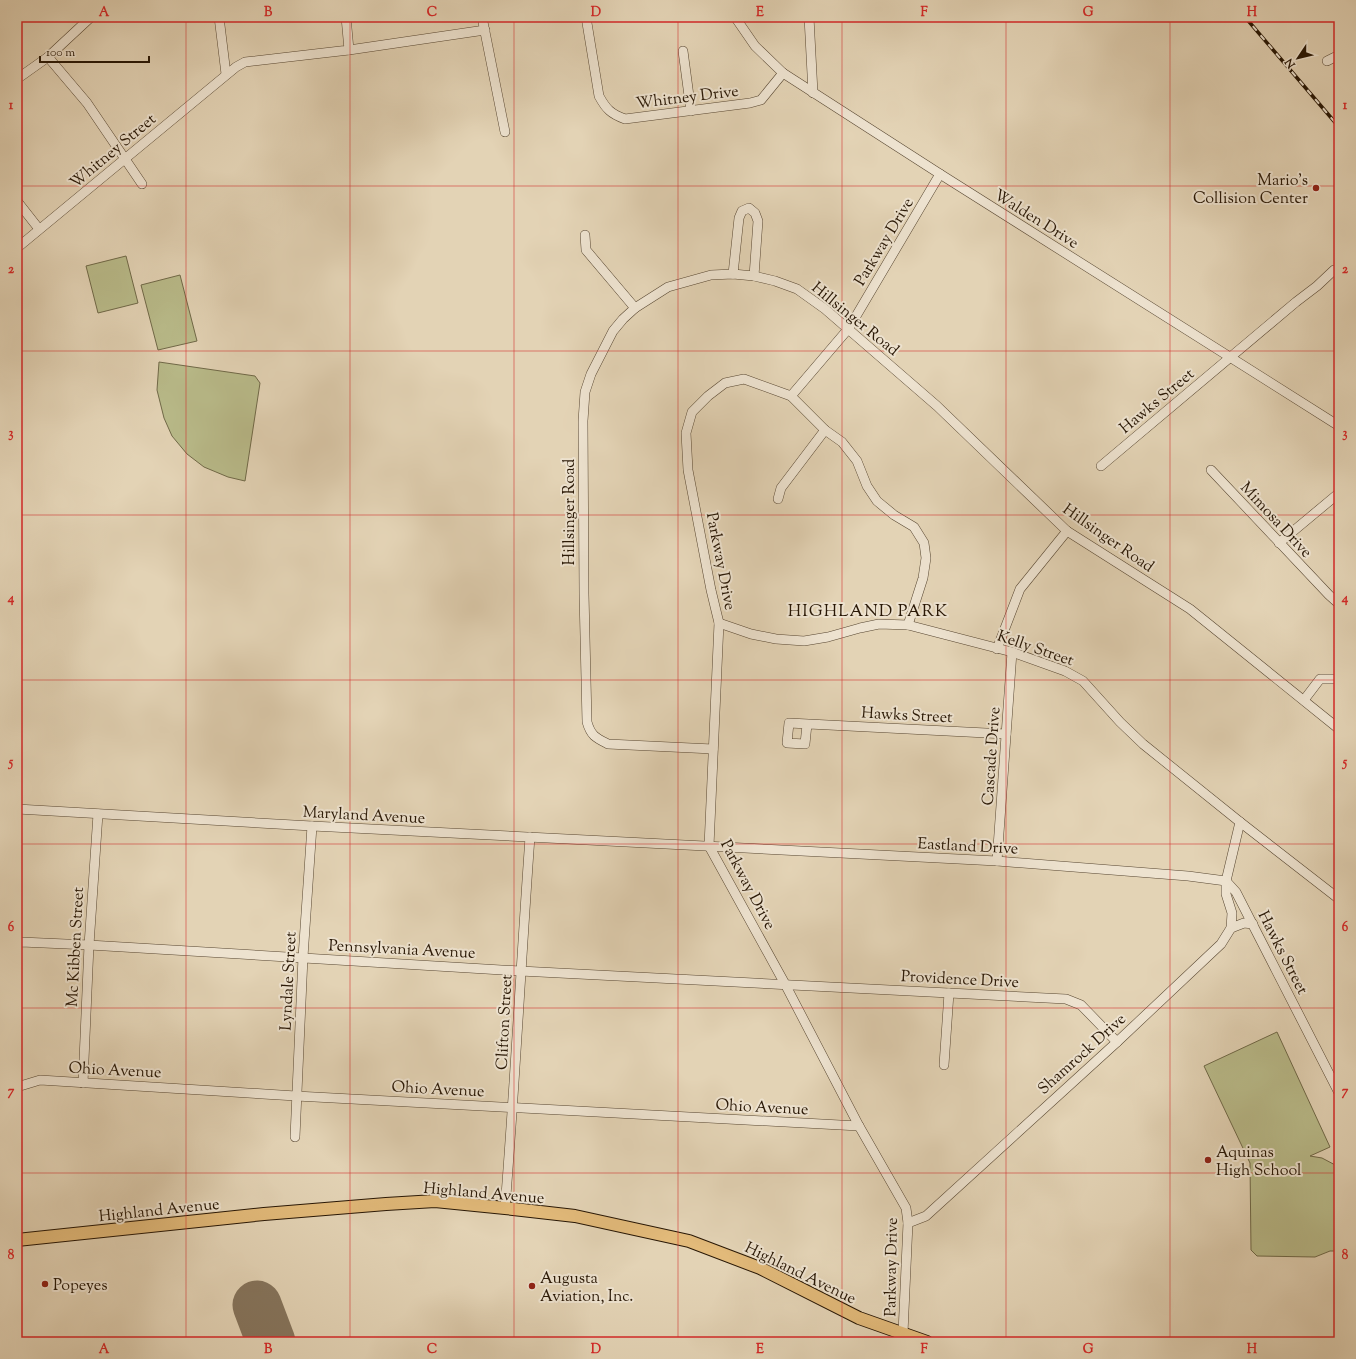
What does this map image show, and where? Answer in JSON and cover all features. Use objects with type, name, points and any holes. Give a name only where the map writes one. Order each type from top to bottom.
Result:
[{"type":"main road","name":"Highland Avenue","points":[[17,1240],[264,1214],[414,1202],[434,1201],[505,1208],[575,1216],[689,1241],[760,1268],[859,1318],[927,1342]]},
{"type":"street","points":[[17,79],[48,57],[91,17]]},
{"type":"street","points":[[219,17],[226,74]]},
{"type":"street","points":[[346,17],[349,50]]},
{"type":"street","points":[[482,17],[505,132]]},
{"type":"street","name":"Whitney Drive","points":[[586,17],[599,96],[604,105],[614,114],[625,119],[750,103],[761,100],[783,73]]},
{"type":"street","name":"Walden Drive","points":[[735,17],[755,46],[783,73],[1339,426]]},
{"type":"street","points":[[809,17],[813,93]]},
{"type":"street","name":"Whitney Street","points":[[17,248],[226,74],[245,62],[349,50],[485,30]]},
{"type":"street","points":[[683,51],[691,111]]},
{"type":"street","points":[[1327,61],[1339,55]]},
{"type":"street","points":[[48,57],[87,103],[142,184]]},
{"type":"street","name":"Parkway Drive","points":[[903,1333],[908,1223],[906,1208],[859,1126],[785,984],[709,846],[719,623],[711,590],[688,470],[686,433],[692,412],[708,396],[725,383],[744,379],[791,396],[849,328],[940,174]]},
{"type":"street","points":[[17,201],[39,229]]},
{"type":"street","points":[[733,274],[739,218],[742,211],[749,208],[755,213],[758,221],[754,276]]},
{"type":"street","points":[[585,235],[586,250],[634,308]]},
{"type":"street","name":"Hawks Street","points":[[1102,466],[1230,357],[1317,286],[1334,270]]},
{"type":"street","name":"Hillsinger Road","points":[[713,749],[608,744],[595,737],[590,730],[587,722],[583,421],[585,392],[598,360],[613,331],[623,319],[634,308],[668,287],[711,274],[754,276],[774,281],[796,289],[825,309],[849,328],[937,406],[1067,531],[1190,609],[1339,729]]},
{"type":"street","points":[[791,396],[825,430],[842,442],[857,461],[868,486],[878,501],[894,516],[914,527],[924,543],[926,558],[923,578],[908,625]]},
{"type":"street","points":[[778,499],[781,488],[825,430]]},
{"type":"street","name":"Mimosa Drive","points":[[1211,470],[1279,543],[1339,604]]},
{"type":"street","points":[[1279,543],[1339,493]]},
{"type":"street","points":[[997,649],[1020,589],[1067,531]]},
{"type":"street","name":"Kelly Street","points":[[719,623],[751,634],[776,640],[804,641],[828,638],[879,624],[908,625],[1012,652],[1065,671],[1083,680],[1120,722],[1143,744],[1339,900]]},
{"type":"street","name":"Cascade Drive","points":[[997,861],[1012,652]]},
{"type":"street","points":[[1304,700],[1320,680],[1339,680]]},
{"type":"street","name":"Hawks Street","points":[[807,724],[1006,734]]},
{"type":"street","name":"Maryland Avenue","points":[[17,809],[312,826],[709,846]]},
{"type":"street","name":"Mc Kibben Street","points":[[83,1082],[89,945],[98,814]]},
{"type":"street","points":[[1240,822],[1226,881],[1226,894],[1232,913],[1231,928],[1244,923],[1253,924]]},
{"type":"street","name":"Lyndale Street","points":[[295,1137],[303,957],[312,826]]},
{"type":"street","name":"Clifton Street","points":[[505,1208],[513,1108],[520,971],[530,837]]},
{"type":"street","name":"Eastland Drive","points":[[709,846],[997,861],[1188,876],[1226,881]]},
{"type":"street","name":"Hawks Street","points":[[1226,881],[1236,892],[1339,1093]]},
{"type":"street","name":"Shamrock Drive","points":[[908,1223],[926,1216],[1117,1042],[1221,944],[1231,928]]},
{"type":"street","name":"Pennsylvania Avenue","points":[[17,944],[21,942],[89,945],[520,971],[785,984]]},
{"type":"street","name":"Providence Drive","points":[[785,984],[1066,999],[1082,1005],[1117,1042]]},
{"type":"street","points":[[944,1065],[949,993]]},
{"type":"street","name":"Ohio Avenue","points":[[17,1087],[40,1080],[296,1096],[859,1126]]},
{"type":"green space","points":[[126,256],[138,303],[98,313],[86,266]]},
{"type":"green space","points":[[180,275],[197,341],[158,350],[141,285]]},
{"type":"green space","points":[[159,362],[255,376],[260,383],[245,481],[228,477],[204,467],[187,454],[172,436],[164,418],[157,390]]},
{"type":"green space","points":[[1277,1032],[1330,1147],[1310,1156],[1322,1158],[1339,1167],[1339,1251],[1330,1251],[1315,1257],[1257,1256],[1251,1250],[1250,1163],[1204,1066]]},
{"type":"runway","points":[[257,1305],[271,1342]]},
{"type":"railway","points":[[1245,17],[1339,127]]},
{"type":"place","name":"Mario's Collision Center","points":[[1316,188]]},
{"type":"place","name":"Aquinas High School","points":[[1208,1160]]},
{"type":"place","name":"Popeyes","points":[[45,1284]]},
{"type":"place","name":"Augusta Aviation, Inc.","points":[[532,1286]]},
{"type":"district","name":"HIGHLAND PARK","points":[[868,610]]}]
